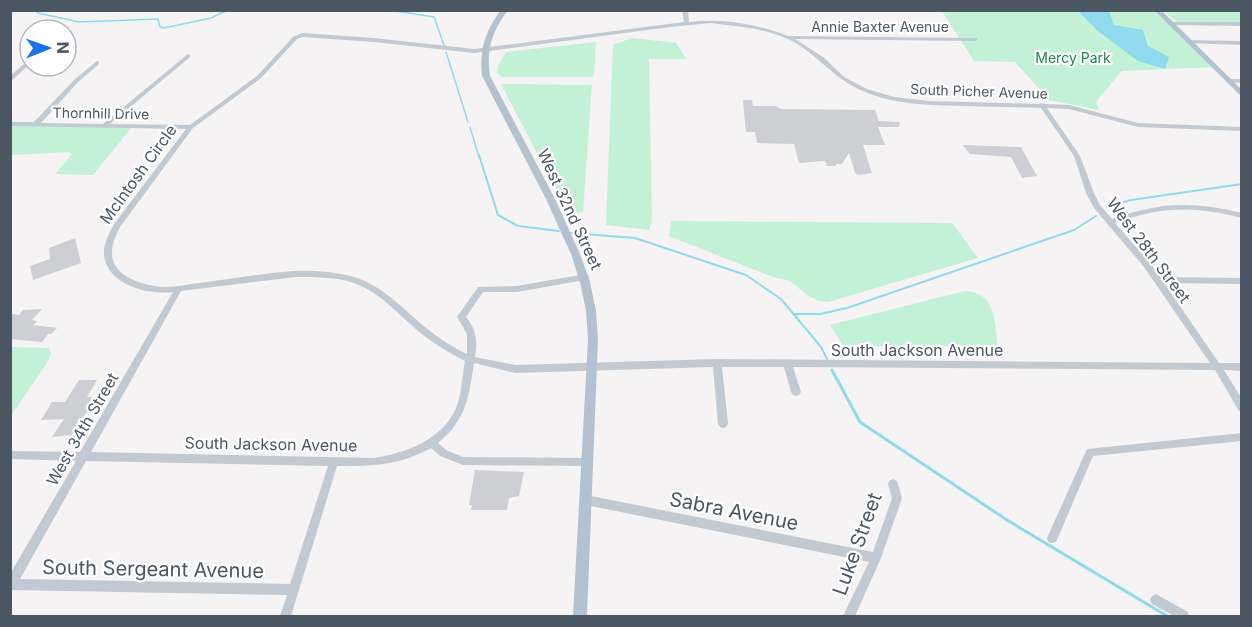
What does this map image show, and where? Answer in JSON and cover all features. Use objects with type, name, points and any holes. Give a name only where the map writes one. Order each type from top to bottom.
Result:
[{"type":"main road","points":[[484,51],[490,31],[505,10]]},
{"type":"main road","points":[[1156,10],[1242,95]]},
{"type":"main road","name":"West 32nd Street","points":[[484,51],[484,66],[489,84],[572,246],[585,277],[593,323],[580,616]]},
{"type":"street","points":[[685,10],[687,23]]},
{"type":"street","name":"South Picher Avenue","points":[[484,51],[687,23],[714,21],[740,23],[766,29],[796,41],[821,58],[842,78],[866,90],[893,99],[929,103],[1042,105],[1089,111],[1138,125],[1242,129]]},
{"type":"street","points":[[1170,24],[1242,24]]},
{"type":"street","name":"McIntosh Circle","points":[[484,51],[459,51],[374,40],[298,36],[259,77],[191,127],[117,226],[109,243],[109,260],[115,273],[124,280],[153,289],[307,273],[332,275],[354,280],[386,297],[440,344],[470,359],[515,369],[592,368]]},
{"type":"street","name":"Annie Baxter Avenue","points":[[786,37],[975,39]]},
{"type":"street","points":[[1188,42],[1242,43]]},
{"type":"street","points":[[105,125],[188,56]]},
{"type":"street","points":[[36,124],[76,81],[97,63]]},
{"type":"street","points":[[1228,81],[1242,81]]},
{"type":"street","name":"West 28th Street","points":[[1042,105],[1077,156],[1090,193],[1110,222],[1157,280],[1217,367],[1242,408]]},
{"type":"street","name":"Thornhill Drive","points":[[10,124],[191,127]]},
{"type":"street","points":[[1110,222],[1144,210],[1170,206],[1198,207],[1242,216]]},
{"type":"street","name":"South Jackson Avenue","points":[[10,455],[388,460],[413,452],[431,442],[449,425],[461,407],[473,343],[472,331],[461,317],[482,289],[517,289],[585,277]]},
{"type":"street","points":[[1157,280],[1242,281]]},
{"type":"street","name":"West 34th Street","points":[[11,584],[179,288]]},
{"type":"street","points":[[717,363],[723,423]]},
{"type":"street","name":"South Jackson Avenue","points":[[592,368],[717,363],[1242,367]]},
{"type":"street","points":[[788,364],[796,392]]},
{"type":"street","points":[[1052,538],[1090,452],[1242,437]]},
{"type":"street","points":[[431,442],[443,453],[464,461],[588,462]]},
{"type":"street","points":[[286,616],[334,461]]},
{"type":"street","name":"Luke Street","points":[[849,616],[876,558],[897,498],[893,484]]},
{"type":"street","name":"Sabra Avenue","points":[[586,500],[876,558]]},
{"type":"street","name":"South Sergeant Avenue","points":[[11,584],[294,590]]},
{"type":"street","points":[[1156,600],[1184,616]]},
{"type":"green space","name":"Mercy Park","points":[[942,11],[1157,11],[1214,67],[1122,71],[1096,102],[1099,110],[1049,100],[1015,62],[974,61]]},
{"type":"green space","points":[[1164,11],[1241,11],[1241,24],[1177,23]]},
{"type":"green space","points":[[632,38],[676,43],[686,59],[649,59],[652,221],[649,230],[606,225],[613,45]]},
{"type":"green space","points":[[596,42],[594,75],[591,77],[502,77],[497,73],[498,66],[506,52]]},
{"type":"green space","points":[[501,84],[592,85],[583,212],[578,213],[562,201]]},
{"type":"green space","points":[[10,126],[132,127],[93,175],[55,174],[72,154],[69,152],[11,155]]},
{"type":"green space","points":[[671,221],[952,223],[978,258],[828,302],[819,301],[807,295],[790,281],[770,276],[669,236]]},
{"type":"green space","points":[[965,291],[983,297],[988,303],[992,310],[998,347],[843,346],[830,325]]},
{"type":"green space","points":[[11,347],[49,348],[51,353],[47,363],[12,414]]},
{"type":"water","points":[[1078,11],[1109,11],[1114,25],[1143,30],[1148,46],[1169,57],[1165,69],[1138,61],[1098,31]]},
{"type":"building","points":[[743,100],[752,100],[753,106],[776,106],[781,109],[875,110],[879,121],[900,122],[899,127],[878,127],[885,145],[863,145],[872,173],[858,175],[855,173],[849,153],[842,164],[836,164],[836,166],[827,166],[825,161],[799,163],[794,144],[757,143],[755,132],[746,132]]},
{"type":"building","points":[[963,145],[1021,147],[1037,176],[1022,178],[1011,157],[970,154]]},
{"type":"building","points":[[75,238],[81,263],[33,280],[30,266],[50,259],[49,248]]},
{"type":"building","points":[[42,309],[32,320],[37,321],[33,325],[57,328],[51,334],[48,334],[42,342],[10,339],[12,314],[19,315],[23,310]]},
{"type":"building","points":[[79,380],[97,380],[87,397],[100,397],[72,435],[52,437],[64,419],[41,420],[52,402],[65,402]]},
{"type":"building","points":[[475,470],[524,472],[519,496],[509,498],[507,510],[471,510],[472,505],[469,505]]},
{"type":"waterway","points":[[35,10],[38,13],[79,22],[158,19],[160,27],[164,28],[211,18],[228,10]]},
{"type":"waterway","points":[[389,10],[434,17],[445,48]]},
{"type":"waterway","points":[[446,52],[468,122]]},
{"type":"waterway","points":[[470,127],[479,157]]},
{"type":"waterway","points":[[479,155],[498,215],[518,226],[559,231]]},
{"type":"waterway","points":[[1107,207],[1131,200],[1242,184]]},
{"type":"waterway","points":[[794,314],[820,314],[847,308],[1074,230],[1096,216]]},
{"type":"waterway","points":[[571,233],[635,238],[746,275],[781,299],[821,347],[827,359]]},
{"type":"waterway","points":[[832,370],[860,422],[1007,520],[1167,616]]}]
